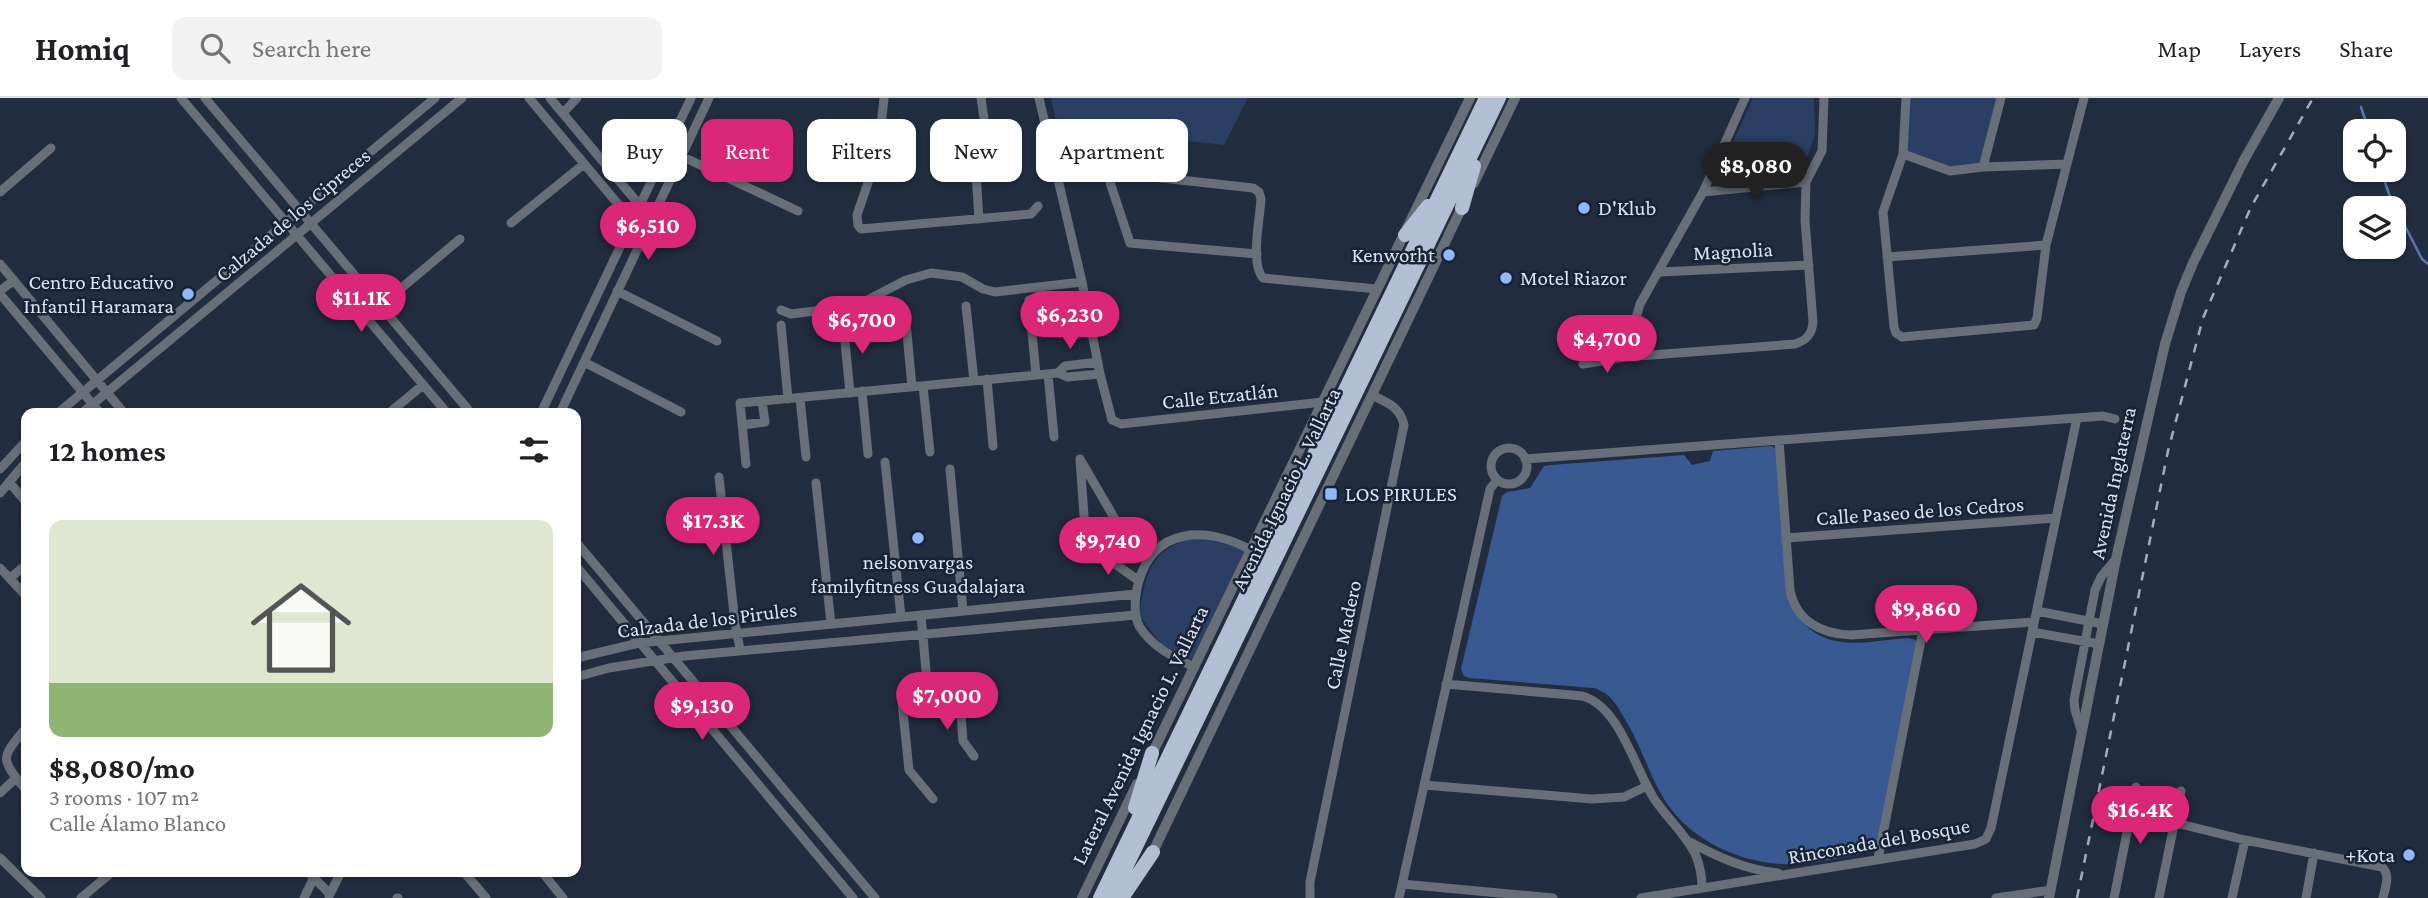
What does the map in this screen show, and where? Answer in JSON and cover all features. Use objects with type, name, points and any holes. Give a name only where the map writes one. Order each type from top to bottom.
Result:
[{"type":"highway","name":"Avenida Ignacio L. Vallarta","points":[[1100,898],[1486,98]]},
{"type":"highway","name":"Avenida Ignacio L. Vallarta","points":[[1111,898],[1499,98]]},
{"type":"highway","points":[[1462,208],[1483,130]]},
{"type":"highway","points":[[1405,235],[1446,182]]},
{"type":"highway","points":[[1122,853],[1152,753]]},
{"type":"highway","points":[[1122,898],[1153,852]]},
{"type":"street","points":[[181,98],[443,408]]},
{"type":"street","points":[[205,98],[467,408]]},
{"type":"street","name":"Calzada de los Cipreces","points":[[64,408],[435,98]]},
{"type":"street","name":"Calzada de los Cipreces","points":[[89,408],[462,98]]},
{"type":"street","points":[[529,98],[644,234]]},
{"type":"street","points":[[550,98],[651,219]]},
{"type":"street","points":[[563,113],[577,98]]},
{"type":"street","points":[[681,119],[691,98]]},
{"type":"street","points":[[687,144],[709,98]]},
{"type":"street","points":[[884,98],[878,153],[857,215],[858,225],[865,230],[1031,214],[1038,206]]},
{"type":"street","points":[[979,219],[976,173],[985,125],[981,98]]},
{"type":"street","points":[[746,464],[740,403],[1053,373],[1067,377],[1100,374],[1082,282],[1039,98]]},
{"type":"street","name":"Lateral Avenida Ignacio L. Vallarta","points":[[1082,898],[1470,98]]},
{"type":"street","points":[[1130,898],[1515,98]]},
{"type":"street","points":[[1625,357],[1640,304],[1703,192],[1745,98]]},
{"type":"street","points":[[1583,365],[1625,357],[1795,344],[1807,339],[1813,322],[1805,220],[1806,183],[1822,150],[1824,98]]},
{"type":"street","points":[[1906,98],[1903,154],[1883,212],[1894,327],[1896,333],[1902,337],[2034,325],[2046,245],[2084,98]]},
{"type":"street","points":[[1983,167],[2001,98]]},
{"type":"street","name":"Avenida Inglaterra","points":[[2050,894],[2116,559],[2165,344],[2181,292],[2244,160],[2280,98]]},
{"type":"street","points":[[564,141],[577,130]]},
{"type":"street","points":[[0,192],[51,148]]},
{"type":"street","points":[[1903,154],[1950,171],[2067,163]]},
{"type":"street","points":[[687,159],[798,211]]},
{"type":"street","points":[[511,223],[583,164]]},
{"type":"street","points":[[1188,181],[1253,188],[1259,192],[1258,272],[1267,279],[1377,289]]},
{"type":"street","points":[[543,408],[651,182]]},
{"type":"street","points":[[562,408],[669,182]]},
{"type":"street","points":[[1110,182],[1130,243],[1257,254]]},
{"type":"street","points":[[1703,192],[1806,183]]},
{"type":"street","points":[[380,306],[460,239]]},
{"type":"street","points":[[1887,257],[2046,245]]},
{"type":"street","points":[[0,264],[120,408]]},
{"type":"street","name":"Magnolia","points":[[1660,272],[1809,265]]},
{"type":"street","points":[[781,310],[791,314],[856,306],[906,280],[931,274],[961,277],[995,292],[1082,282]]},
{"type":"street","points":[[14,280],[0,293],[96,408]]},
{"type":"street","points":[[617,291],[717,341]]},
{"type":"street","points":[[1029,300],[1036,375]]},
{"type":"street","points":[[966,306],[974,381]]},
{"type":"street","points":[[905,312],[912,387]]},
{"type":"street","points":[[843,321],[850,393]]},
{"type":"street","points":[[781,325],[788,398]]},
{"type":"street","points":[[584,362],[681,412]]},
{"type":"street","points":[[1053,373],[1065,366],[1098,362]]},
{"type":"street","points":[[1053,373],[1054,437]]},
{"type":"street","name":"Calle Etzatlán","points":[[1100,374],[1112,419],[1121,424],[1323,402]]},
{"type":"street","points":[[987,379],[993,446]]},
{"type":"street","points":[[395,408],[423,384]]},
{"type":"street","points":[[923,386],[930,452]]},
{"type":"street","points":[[862,391],[868,454]]},
{"type":"street","name":"Calle Madero","points":[[1310,898],[1313,868],[1404,425],[1402,414],[1394,406],[1371,395]]},
{"type":"street","points":[[800,398],[806,457]]},
{"type":"street","points":[[742,425],[765,422],[762,401]]},
{"type":"street","points":[[1525,459],[2103,416],[2115,419]]},
{"type":"street","name":"Rinconada del Bosque","points":[[1641,898],[1981,842],[1989,836],[2077,418]]},
{"type":"street","points":[[1780,440],[1791,599],[1807,623],[1839,635],[2033,627],[2099,644]]},
{"type":"street","points":[[0,469],[21,446]]},
{"type":"street","points":[[1508,448],[1518,451],[1525,459],[1527,466],[1522,479],[1509,484],[1497,480],[1491,471],[1492,460],[1498,451],[1508,448]]},
{"type":"street","points":[[1080,459],[1119,526],[1105,550],[1090,550],[1086,544],[1080,459]]},
{"type":"street","points":[[885,462],[901,617]]},
{"type":"street","points":[[0,493],[21,468]]},
{"type":"street","points":[[950,469],[963,611]]},
{"type":"street","points":[[719,477],[740,649]]},
{"type":"street","points":[[1399,898],[1490,489],[1497,480]]},
{"type":"street","points":[[9,482],[21,496]]},
{"type":"street","points":[[817,483],[831,624]]},
{"type":"street","name":"Calle Paseo de los Cedros","points":[[1786,538],[2056,518]]},
{"type":"street","points":[[1194,667],[1174,658],[1150,640],[1138,622],[1136,594],[1143,570],[1155,552],[1169,541],[1184,535],[1219,537],[1251,550]]},
{"type":"street","points":[[581,548],[875,898]]},
{"type":"street","points":[[1105,550],[1111,561],[1139,581]]},
{"type":"street","points":[[2082,732],[2074,700],[2085,641],[2097,584],[2116,559]]},
{"type":"street","points":[[0,568],[21,590]]},
{"type":"street","points":[[10,578],[21,569]]},
{"type":"street","points":[[581,572],[852,898]]},
{"type":"street","name":"Calzada de los Pirules","points":[[581,657],[639,643],[1136,594]]},
{"type":"street","points":[[2037,611],[2104,624]]},
{"type":"street","points":[[921,615],[927,682]]},
{"type":"street","name":"Calzada de los Pirules","points":[[581,676],[654,661],[740,649],[1136,615]]},
{"type":"street","points":[[1878,859],[1923,630]]},
{"type":"street","points":[[933,799],[909,770],[901,692],[903,686],[955,681],[959,686],[963,741],[974,756]]},
{"type":"street","points":[[1446,684],[1582,696],[1596,702],[1625,739],[1647,786],[1674,827],[1688,841],[1697,858],[1702,888]]},
{"type":"street","points":[[21,732],[3,748],[0,758],[4,768],[21,785]]},
{"type":"street","points":[[0,793],[15,779]]},
{"type":"street","points":[[1424,785],[1592,799],[1624,797],[1647,786]]},
{"type":"street","points":[[2114,898],[2136,787]]},
{"type":"street","points":[[2160,898],[2181,791]]},
{"type":"street","points":[[794,829],[808,818]]},
{"type":"street","points":[[2176,823],[2245,840],[2382,867],[2387,877],[2383,898]]},
{"type":"street","points":[[2232,898],[2245,840]]},
{"type":"street","points":[[1688,841],[1728,861],[1789,874]]},
{"type":"street","points":[[2306,898],[2314,853]]},
{"type":"street","points":[[2,865],[41,898]]},
{"type":"street","points":[[81,898],[104,877]]},
{"type":"street","points":[[304,898],[312,877]]},
{"type":"street","points":[[316,877],[329,896],[338,877]]},
{"type":"street","points":[[468,877],[486,898]]},
{"type":"street","points":[[546,877],[564,898]]},
{"type":"street","points":[[1402,884],[1553,898]]},
{"type":"street","points":[[1996,898],[2050,894]]},
{"type":"shaded area","points":[[1051,98],[1248,98],[1224,145],[1188,141],[1188,119],[1056,119]]},
{"type":"shaded area","points":[[1753,98],[1814,98],[1815,135],[1803,168],[1792,175],[1737,177],[1723,169]]},
{"type":"shaded area","points":[[1910,98],[1999,98],[1981,164],[1952,167],[1907,152]]},
{"type":"shaded area","points":[[1771,446],[1777,449],[1796,614],[1807,627],[1833,640],[1862,643],[1909,638],[1918,644],[1879,847],[1870,852],[1805,863],[1777,864],[1737,855],[1701,837],[1685,825],[1661,794],[1619,708],[1601,691],[1594,688],[1469,678],[1464,676],[1461,669],[1502,496],[1507,492],[1530,488],[1544,466],[1684,455],[1692,465],[1710,461],[1713,451]]},
{"type":"shaded area","points":[[1203,537],[1246,551],[1193,660],[1162,645],[1140,616],[1145,586],[1154,562],[1173,546]]},
{"type":"waterway","points":[[2361,107],[2365,119]]},
{"type":"waterway","points":[[2385,182],[2422,259],[2428,264]]},
{"type":"railway","points":[[2077,898],[2168,451],[2203,318],[2251,207],[2313,98]]},
{"type":"place","name":"D'Klub","points":[[1584,208]]},
{"type":"place","name":"Kenworht","points":[[1449,255]]},
{"type":"place","name":"Motel Riazor","points":[[1506,278]]},
{"type":"place","name":"Centro Educativo Infantil Haramara","points":[[188,294]]},
{"type":"place","name":"LOS PIRULES","points":[[1331,494]]},
{"type":"place","name":"nelsonvargas familyfitness Guadalajara","points":[[918,538]]},
{"type":"place","name":"+Kota","points":[[2409,855]]}]
